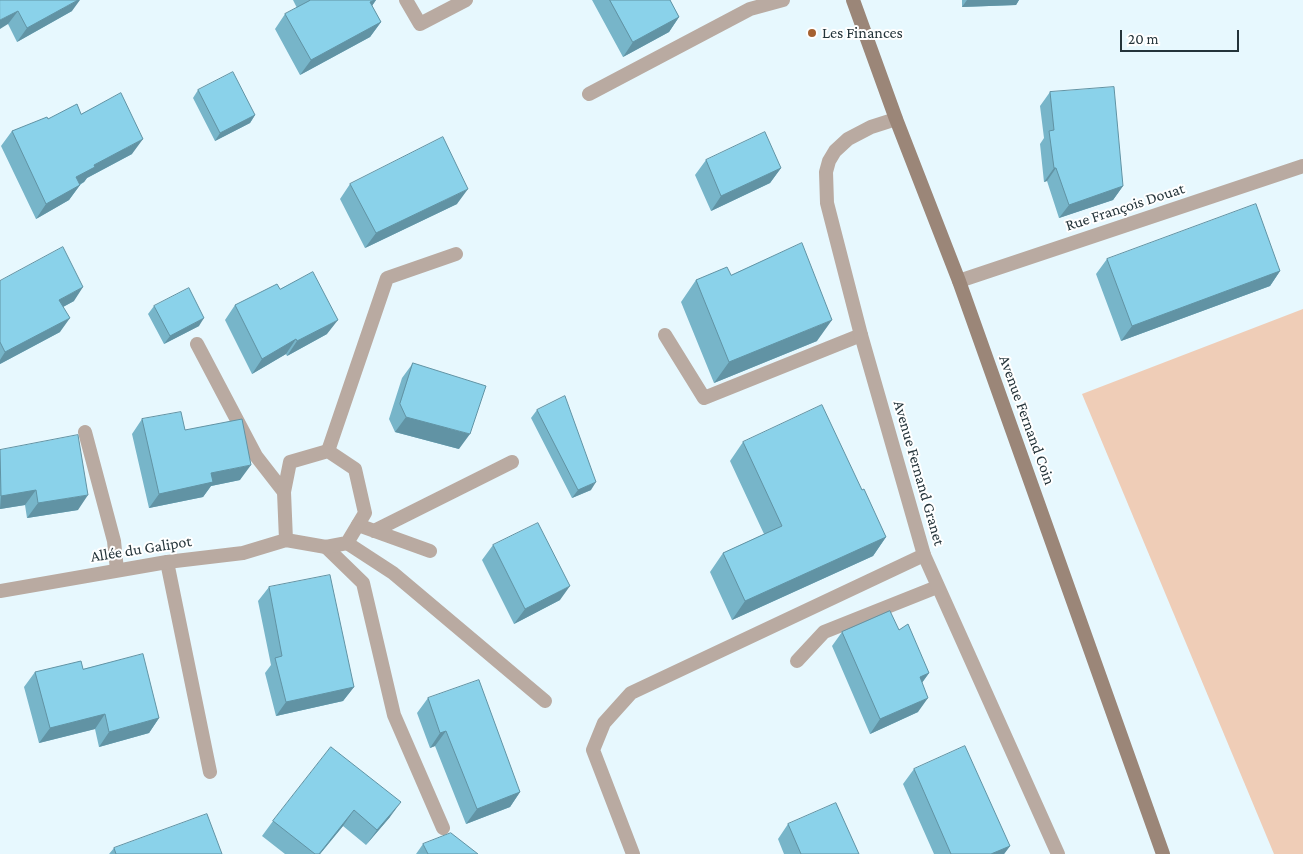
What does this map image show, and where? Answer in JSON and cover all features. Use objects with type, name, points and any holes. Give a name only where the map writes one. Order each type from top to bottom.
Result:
[{"type":"main road","name":"Avenue Fernand Coin","points":[[853,0],[959,281],[1163,854]]},
{"type":"street","points":[[406,0],[420,24],[466,0]]},
{"type":"street","points":[[589,94],[750,9],[783,0]]},
{"type":"street","name":"Avenue Fernand Granet","points":[[896,118],[871,127],[848,139],[835,151],[829,161],[826,172],[827,203],[861,335],[924,555],[1058,854]]},
{"type":"street","name":"Rue François Douat","points":[[959,281],[1303,166]]},
{"type":"street","points":[[328,451],[387,278],[456,254]]},
{"type":"street","points":[[665,335],[704,398],[861,335]]},
{"type":"street","points":[[197,344],[256,456],[284,492]]},
{"type":"street","points":[[85,432],[114,541],[117,570]]},
{"type":"street","points":[[286,540],[284,492],[290,462],[328,451],[355,469],[365,513],[347,543],[394,573],[546,701]]},
{"type":"street","points":[[374,531],[512,462]]},
{"type":"street","points":[[358,525],[430,551]]},
{"type":"street","name":"Allée du Galipot","points":[[0,591],[167,562],[243,553],[286,540],[326,548],[347,543]]},
{"type":"street","points":[[326,548],[363,583],[394,715],[443,828]]},
{"type":"street","points":[[632,854],[593,750],[604,723],[631,693],[924,555]]},
{"type":"street","points":[[167,562],[210,772]]},
{"type":"street","points":[[797,660],[824,632],[937,587]]},
{"type":"shaded area","points":[[1303,309],[1303,854],[1274,854],[1082,394]]},
{"type":"building","points":[[0,0],[78,0],[27,28],[18,11],[0,20]]},
{"type":"building","points":[[311,0],[375,0],[370,2],[381,22],[311,60],[285,14]]},
{"type":"building","points":[[610,0],[670,0],[679,17],[633,42]]},
{"type":"building","points":[[233,72],[255,115],[220,133],[198,90]]},
{"type":"building","points":[[1114,87],[1123,186],[1069,205],[1056,168],[1054,168],[1049,131],[1054,130],[1050,92]]},
{"type":"building","points":[[121,93],[143,139],[94,165],[95,167],[76,177],[80,185],[46,204],[12,131],[47,117],[48,119],[77,104],[81,114]]},
{"type":"building","points":[[765,132],[781,168],[721,196],[706,160]]},
{"type":"building","points":[[443,137],[468,189],[376,233],[350,184]]},
{"type":"building","points":[[1256,204],[1280,271],[1132,326],[1107,259]]},
{"type":"building","points":[[802,243],[832,320],[729,362],[696,280],[727,267],[731,275]]},
{"type":"building","points":[[63,247],[83,287],[59,300],[70,318],[5,352],[0,342],[0,281]]},
{"type":"building","points":[[313,272],[338,320],[297,341],[296,339],[262,359],[235,305],[277,284],[280,289]]},
{"type":"building","points":[[189,288],[204,318],[170,336],[154,306]]},
{"type":"building","points":[[413,363],[486,386],[470,434],[406,417],[400,404]]},
{"type":"building","points":[[565,396],[596,482],[578,490],[537,410]]},
{"type":"building","points":[[822,405],[886,537],[745,601],[723,553],[782,526],[743,442]]},
{"type":"building","points":[[181,412],[185,430],[242,419],[251,465],[211,473],[213,482],[159,494],[142,419]]},
{"type":"building","points":[[78,435],[88,495],[38,503],[36,490],[1,496],[0,450]]},
{"type":"building","points":[[538,523],[570,586],[525,609],[493,545]]},
{"type":"building","points":[[330,575],[354,687],[286,702],[275,658],[282,656],[269,587]]},
{"type":"building","points":[[890,611],[899,630],[908,624],[929,673],[920,677],[928,698],[880,719],[842,632]]},
{"type":"building","points":[[143,654],[159,718],[109,732],[105,714],[50,728],[35,672],[81,661],[83,669]]},
{"type":"building","points":[[479,680],[520,792],[477,809],[446,731],[440,733],[428,698]]},
{"type":"building","points":[[965,746],[1010,846],[991,854],[951,854],[914,769]]},
{"type":"building","points":[[331,747],[401,802],[377,830],[354,810],[319,854],[315,854],[273,821]]},
{"type":"building","points":[[836,803],[859,854],[801,854],[788,824]]},
{"type":"building","points":[[207,814],[222,854],[116,854],[114,848]]},
{"type":"building","points":[[451,833],[478,854],[428,854],[423,844]]},
{"type":"place","name":"Les Finances","points":[[812,33]]}]
